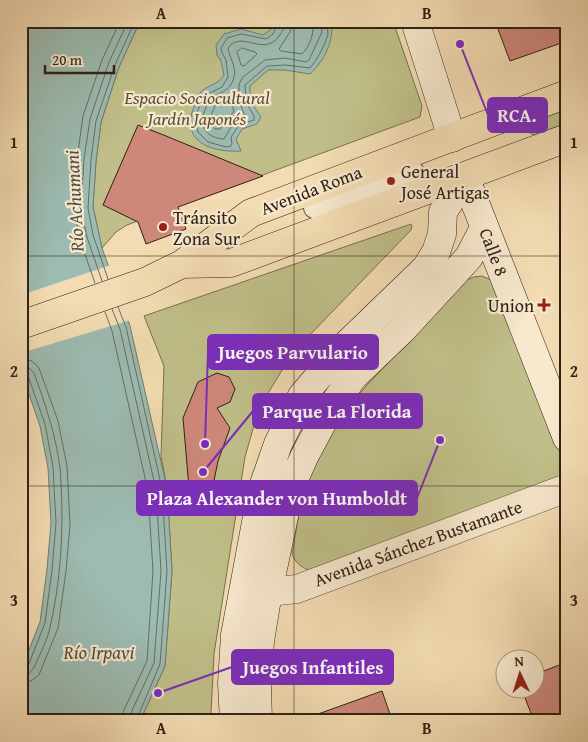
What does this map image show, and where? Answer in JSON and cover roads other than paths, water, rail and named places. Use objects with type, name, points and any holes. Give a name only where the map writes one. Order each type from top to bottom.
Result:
[{"type":"main road","points":[[234,721],[232,683],[235,635],[262,490],[278,444],[302,396],[342,349],[426,268],[436,252],[442,234],[443,212],[465,177],[415,21]]},
{"type":"main road","name":"Avenida Roma","points":[[21,325],[145,282],[182,264],[251,213],[567,94]]},
{"type":"main road","name":"Avenida Roma","points":[[182,264],[231,262],[567,138]]},
{"type":"main road","name":"Calle 8","points":[[465,177],[567,438]]},
{"type":"main road","points":[[258,721],[257,686],[260,641],[268,592],[290,488],[305,455],[328,412],[354,377],[426,306],[469,257],[484,228]]},
{"type":"main road","name":"Avenida Sánchez Bustamante","points":[[268,592],[297,588],[567,488]]},
{"type":"water","name":"Río Irpavi","points":[[21,21],[140,21],[119,67],[101,122],[93,207],[102,248],[130,326],[167,488],[172,571],[165,666],[140,721],[21,721],[21,670],[40,622],[51,523],[48,468],[40,426],[21,371]]},
{"type":"water","points":[[275,21],[331,21],[330,43],[324,57],[310,74],[285,70],[268,70],[250,86],[250,101],[261,117],[257,124],[242,129],[236,139],[241,151],[220,150],[201,143],[191,129],[191,119],[202,90],[218,82],[224,75],[221,61],[217,55],[216,45],[224,34],[241,29],[263,35],[269,31]]},
{"type":"place","name":"RCA.","points":[[460,44]]},
{"type":"place","name":"General José Artigas","points":[[391,181]]},
{"type":"place","name":"Tránsito Zona Sur","points":[[163,227]]},
{"type":"place","name":"Union","points":[[544,305]]},
{"type":"place","name":"Plaza Alexander von Humboldt","points":[[440,440]]},
{"type":"place","name":"Juegos Parvulario","points":[[205,444]]},
{"type":"place","name":"Parque La Florida","points":[[203,472]]},
{"type":"place","name":"Juegos Infantiles","points":[[158,693]]},
{"type":"park label","name":"Espacio Sociocultural Jardín Japonés","points":[[197,107]]},
{"type":"water label","name":"Río Achumani","points":[[74,201]]}]
